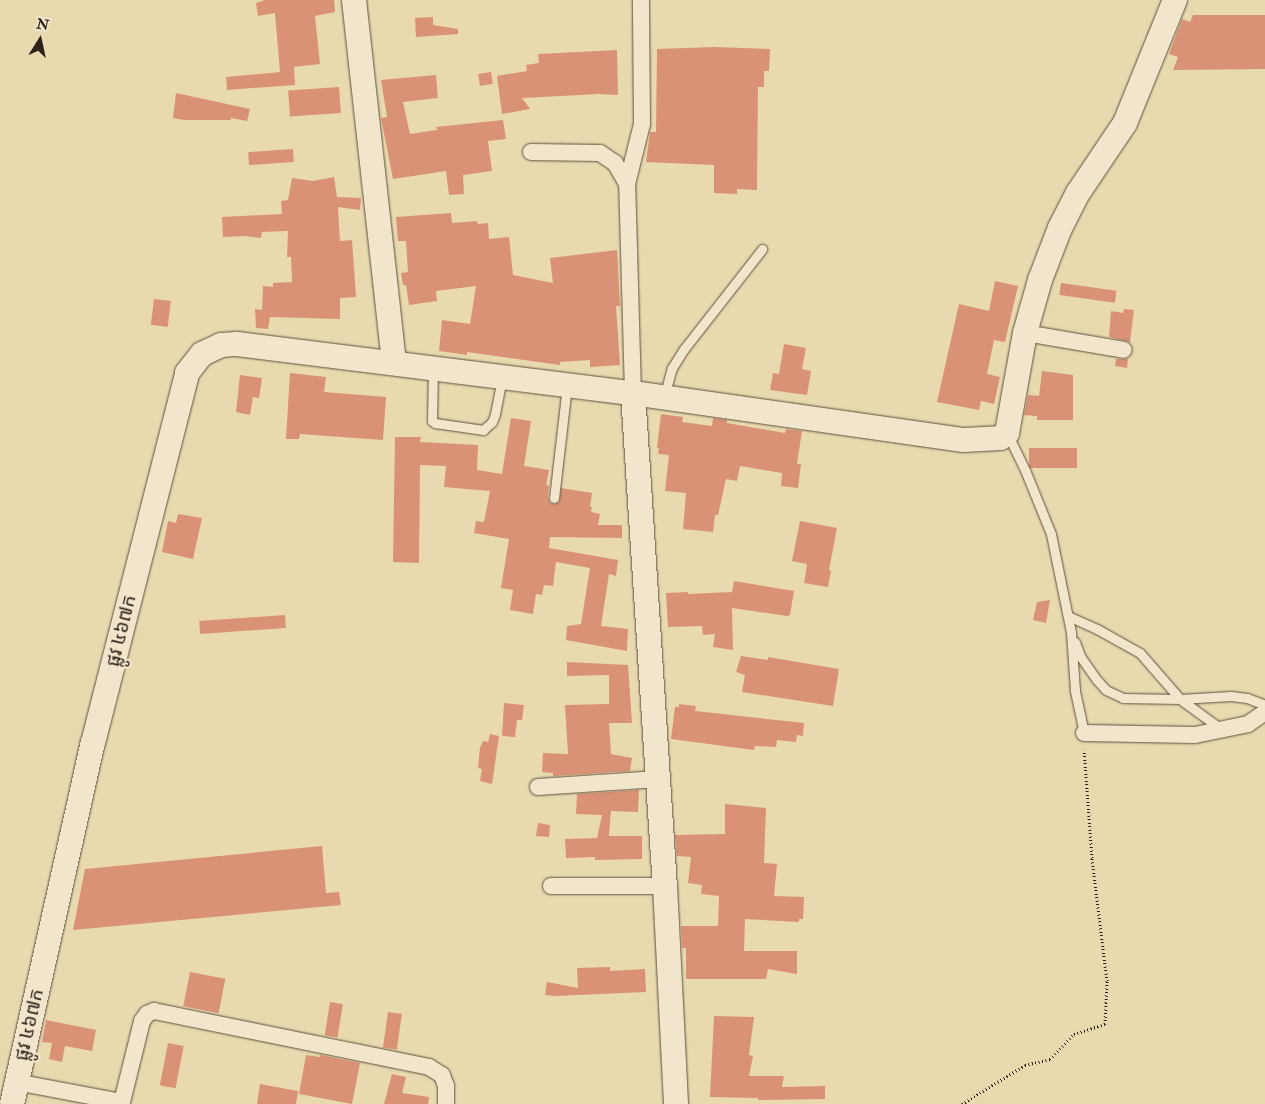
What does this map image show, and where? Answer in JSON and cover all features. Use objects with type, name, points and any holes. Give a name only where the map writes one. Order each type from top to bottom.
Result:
[{"type":"street","points":[[354,0],[394,363]]},
{"type":"street","points":[[641,0],[642,124],[627,184],[633,393],[665,886],[676,1104]]},
{"type":"street","points":[[1007,433],[1025,333],[1040,280],[1060,228],[1078,192],[1125,123],[1174,0]]},
{"type":"street","points":[[530,152],[600,153],[614,163],[627,184]]},
{"type":"street","points":[[1025,333],[1124,350]]},
{"type":"street","name":"ផ្លូវ ៤៦៧ក","points":[[14,1093],[93,743],[188,373],[202,354],[221,345],[237,344],[664,397],[964,440],[1000,438],[1007,433]]},
{"type":"street","points":[[1084,733],[1195,735],[1223,731],[1248,724],[1265,712]]},
{"type":"street","points":[[538,787],[658,779]]},
{"type":"street","points":[[551,886],[665,886]]},
{"type":"street","points":[[14,1093],[123,1103],[142,1022],[147,1014],[154,1011],[429,1068],[442,1075],[446,1086],[446,1104]]},
{"type":"lane","points":[[664,397],[672,368],[684,348],[762,249]]},
{"type":"lane","points":[[433,368],[432,421],[482,430],[492,422],[502,377]]},
{"type":"lane","points":[[554,498],[567,385]]},
{"type":"lane","points":[[1007,433],[1025,470],[1051,534],[1071,632],[1075,691],[1084,733]]},
{"type":"lane","points":[[1068,616],[1097,629],[1140,653],[1180,699],[1223,731]]},
{"type":"lane","points":[[1071,632],[1080,656],[1106,690],[1123,698],[1180,699],[1231,696],[1247,698],[1265,705]]},
{"type":"path","points":[[962,1104],[1025,1065],[1050,1060],[1074,1034],[1105,1024],[1107,981],[1092,858],[1084,733]]},
{"type":"building","points":[[265,0],[334,0],[335,12],[315,16],[320,64],[294,67],[295,85],[227,90],[226,77],[280,72],[275,13],[258,16],[256,3]]},
{"type":"building","points":[[1193,15],[1265,15],[1265,69],[1173,70],[1178,57],[1169,54],[1182,19],[1190,22]]},
{"type":"building","points":[[433,17],[433,25],[458,29],[458,34],[416,37],[415,18]]},
{"type":"building","points":[[714,47],[770,49],[769,71],[764,71],[764,87],[758,87],[757,190],[737,189],[737,194],[714,193],[714,165],[646,162],[650,132],[656,132],[657,49]]},
{"type":"building","points":[[617,50],[618,95],[599,94],[522,98],[530,109],[502,114],[497,76],[527,71],[526,65],[539,63],[538,54]]},
{"type":"building","points":[[491,72],[493,84],[480,86],[478,74]]},
{"type":"building","points":[[436,75],[438,98],[403,102],[410,134],[437,130],[436,127],[503,120],[506,139],[488,141],[492,171],[463,175],[464,194],[449,195],[446,171],[393,179],[381,118],[387,117],[381,80]]},
{"type":"building","points":[[339,87],[341,113],[290,116],[288,91]]},
{"type":"building","points":[[176,93],[250,109],[247,121],[231,118],[231,120],[184,120],[173,118]]},
{"type":"building","points":[[293,149],[294,162],[249,165],[248,152]]},
{"type":"building","points":[[334,177],[337,197],[361,198],[360,210],[338,207],[340,241],[352,240],[356,297],[340,298],[340,319],[270,317],[268,329],[256,328],[255,309],[262,310],[263,286],[273,287],[273,283],[292,282],[291,257],[287,257],[288,231],[262,232],[261,238],[245,236],[223,237],[222,217],[282,214],[281,201],[288,200],[292,178],[313,181]]},
{"type":"building","points":[[451,213],[452,223],[477,221],[478,224],[488,223],[489,239],[509,237],[513,275],[553,283],[550,258],[617,250],[620,306],[616,306],[620,365],[590,367],[590,360],[560,362],[560,365],[467,352],[467,355],[439,351],[442,320],[470,324],[476,286],[436,291],[437,301],[409,305],[406,285],[403,285],[401,273],[408,272],[406,241],[398,241],[396,217]]},
{"type":"building","points":[[995,281],[1018,286],[1005,342],[994,340],[987,374],[1000,377],[994,404],[981,401],[979,410],[937,402],[959,304],[989,311]]},
{"type":"building","points":[[1061,283],[1116,291],[1115,303],[1059,295]]},
{"type":"building","points":[[154,299],[171,301],[168,327],[151,325]]},
{"type":"building","points":[[1124,309],[1134,310],[1130,342],[1109,337],[1111,311],[1123,313]]},
{"type":"building","points":[[784,344],[806,348],[802,369],[811,371],[807,395],[770,390],[773,373],[779,374]]},
{"type":"building","points":[[1116,359],[1128,359],[1127,368],[1115,366]]},
{"type":"building","points":[[1042,371],[1073,375],[1073,420],[1037,420],[1037,416],[1024,415],[1028,395],[1039,396]]},
{"type":"building","points":[[290,373],[326,377],[324,392],[386,397],[383,440],[300,434],[299,439],[286,439]]},
{"type":"building","points":[[240,375],[262,378],[259,398],[253,397],[250,415],[236,412]]},
{"type":"building","points":[[661,414],[683,417],[682,422],[712,426],[713,418],[727,420],[727,423],[785,433],[786,429],[802,431],[797,464],[801,464],[798,488],[781,486],[782,473],[740,466],[737,481],[726,479],[718,515],[715,515],[713,532],[683,529],[686,493],[665,491],[669,455],[658,454]]},
{"type":"building","points":[[511,418],[531,421],[524,466],[549,470],[546,485],[549,486],[548,498],[550,503],[559,502],[561,488],[592,493],[590,507],[592,507],[591,512],[600,514],[598,525],[622,525],[622,538],[550,537],[549,548],[618,560],[616,576],[609,574],[601,626],[628,629],[627,651],[566,640],[567,626],[581,624],[590,568],[556,562],[553,586],[544,585],[542,595],[536,594],[533,614],[510,610],[513,590],[501,588],[509,539],[474,533],[476,521],[484,522],[490,491],[444,487],[446,466],[420,465],[419,563],[393,562],[395,437],[421,437],[420,442],[478,445],[477,470],[502,474]]},
{"type":"building","points":[[1029,448],[1077,448],[1077,468],[1029,468]]},
{"type":"building","points":[[178,514],[202,518],[193,559],[162,552],[168,521],[176,523]]},
{"type":"building","points":[[800,521],[837,528],[829,570],[831,571],[828,587],[804,583],[807,564],[792,561]]},
{"type":"building","points":[[734,581],[794,591],[790,615],[732,608],[733,650],[713,647],[715,634],[703,635],[702,626],[668,627],[666,593],[732,592]]},
{"type":"building","points":[[1050,600],[1046,623],[1033,620],[1037,602]]},
{"type":"building","points":[[285,615],[286,628],[200,634],[199,621]]},
{"type":"building","points":[[741,656],[768,660],[768,657],[839,669],[833,706],[742,692],[745,675],[736,672]]},
{"type":"building","points":[[567,662],[628,665],[632,723],[609,723],[611,754],[632,758],[630,771],[553,776],[553,773],[542,772],[543,753],[568,754],[565,705],[609,704],[609,675],[567,676]]},
{"type":"building","points":[[504,703],[524,705],[522,720],[517,720],[515,737],[502,736]]},
{"type":"building","points":[[679,704],[696,706],[695,711],[804,723],[803,736],[797,735],[796,742],[777,740],[776,747],[755,746],[754,750],[671,739],[675,707],[679,707]]},
{"type":"building","points":[[490,734],[499,736],[492,784],[480,781],[482,769],[478,768],[480,748],[483,741],[488,742]]},
{"type":"building","points":[[639,790],[638,812],[611,811],[609,836],[642,836],[642,859],[595,860],[595,857],[566,858],[565,839],[597,838],[602,815],[576,814],[577,794]]},
{"type":"building","points":[[725,804],[766,808],[764,863],[777,864],[774,896],[804,897],[803,919],[799,919],[799,922],[745,919],[744,951],[797,951],[797,974],[768,969],[766,979],[686,979],[686,948],[682,948],[681,926],[718,926],[719,896],[701,894],[702,885],[688,883],[691,857],[677,856],[675,835],[725,834]]},
{"type":"building","points":[[538,823],[550,825],[549,837],[536,836]]},
{"type":"building","points":[[322,846],[326,893],[339,892],[341,905],[73,930],[85,869]]},
{"type":"building","points":[[610,967],[610,971],[645,969],[646,992],[545,995],[547,982],[578,988],[577,968]]},
{"type":"building","points":[[190,972],[225,979],[219,1013],[183,1006]]},
{"type":"building","points":[[330,1002],[343,1004],[338,1038],[325,1036]]},
{"type":"building","points":[[388,1012],[402,1014],[397,1050],[383,1048]]},
{"type":"building","points":[[714,1016],[754,1017],[749,1055],[753,1056],[749,1076],[784,1076],[782,1087],[825,1086],[825,1099],[758,1100],[758,1098],[710,1097]]},
{"type":"building","points":[[46,1020],[96,1030],[92,1051],[65,1046],[62,1062],[49,1059],[52,1043],[42,1042]]},
{"type":"building","points":[[168,1043],[184,1046],[176,1088],[160,1085]]},
{"type":"building","points":[[306,1055],[320,1057],[320,1055],[360,1063],[352,1104],[299,1094]]},
{"type":"building","points":[[392,1074],[406,1077],[402,1093],[429,1097],[428,1104],[384,1104]]},
{"type":"building","points":[[260,1084],[298,1091],[296,1104],[257,1104]]}]
